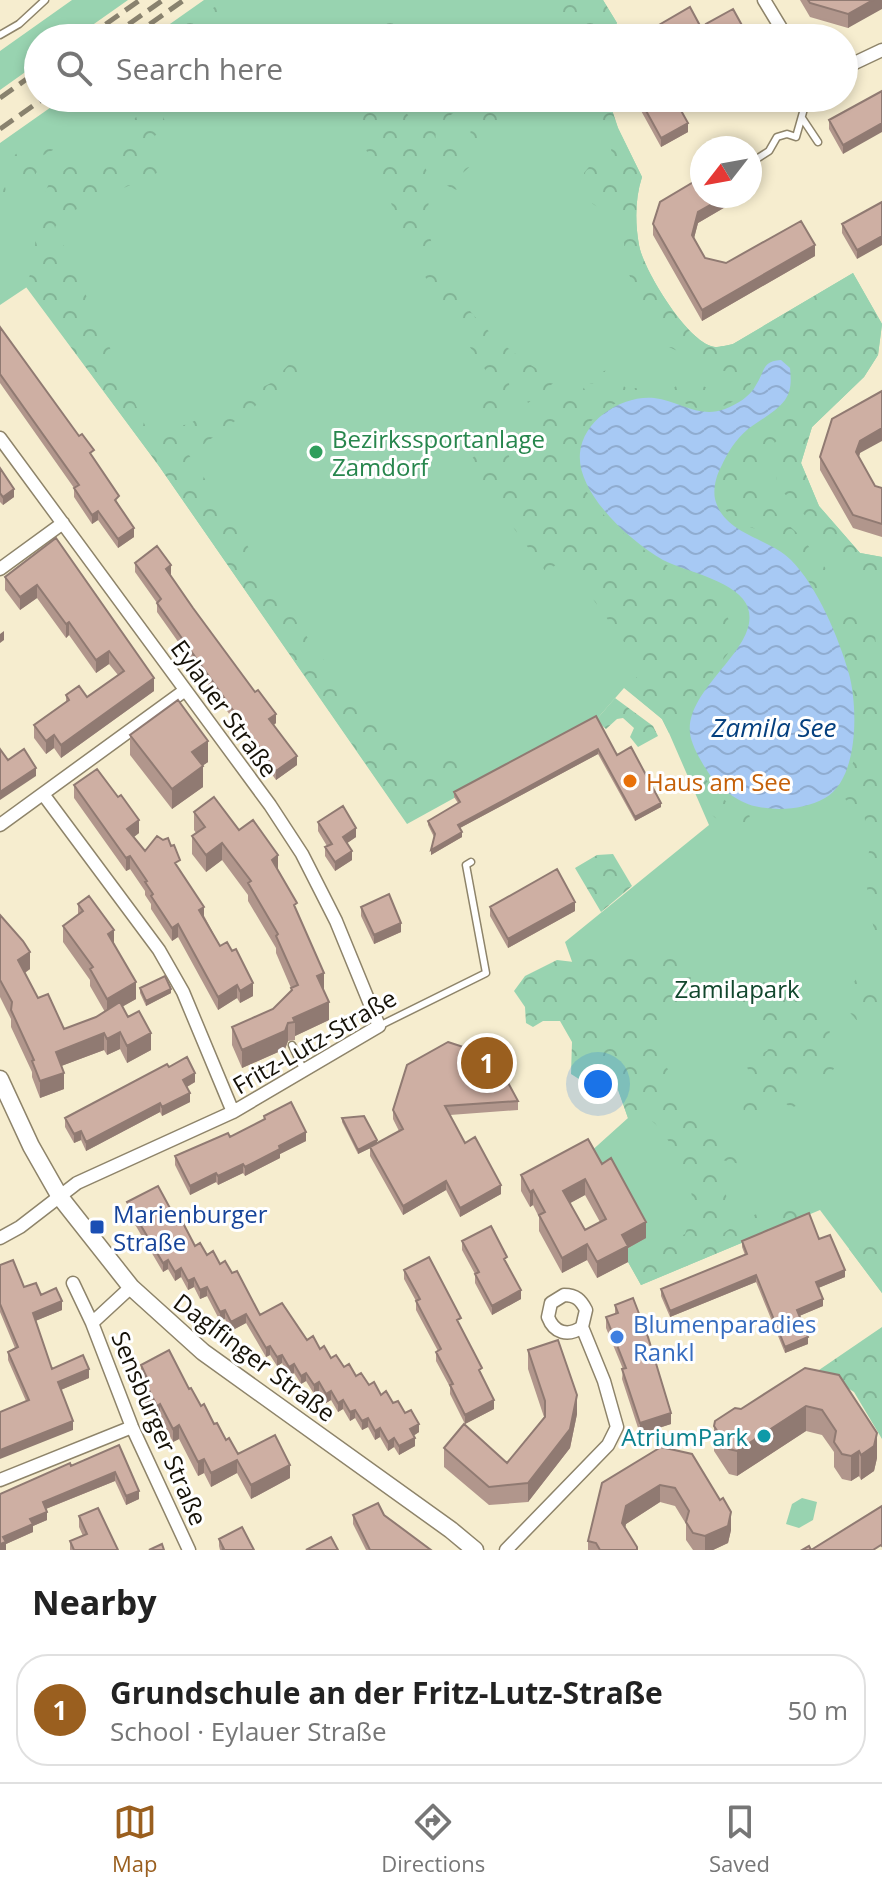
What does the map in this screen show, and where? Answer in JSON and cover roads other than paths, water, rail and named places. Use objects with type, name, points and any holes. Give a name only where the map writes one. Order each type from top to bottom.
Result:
[{"type":"street","points":[[764,0],[779,24]]},
{"type":"street","points":[[858,61],[882,50]]},
{"type":"street","name":"Eylauer Straße","points":[[0,438],[270,805],[302,854],[336,921],[379,1026]]},
{"type":"street","points":[[0,569],[63,523]]},
{"type":"street","points":[[0,825],[184,691]]},
{"type":"street","points":[[43,794],[159,950],[183,992],[233,1112]]},
{"type":"street","name":"Fritz-Lutz-Straße","points":[[60,1197],[77,1183],[233,1112],[379,1026]]},
{"type":"street","name":"Daglfinger Straße","points":[[0,1079],[31,1146],[60,1197],[131,1287],[203,1352],[475,1550]]},
{"type":"street","points":[[0,1238],[60,1197]]},
{"type":"street","name":"Sensburger Straße","points":[[73,1283],[92,1323],[132,1427],[189,1550]]},
{"type":"street","name":"Sensburger Straße","points":[[92,1323],[131,1287]]},
{"type":"street","points":[[506,1550],[608,1445],[617,1427],[604,1381],[582,1327]]},
{"type":"street","points":[[0,1480],[132,1427]]},
{"type":"lane","points":[[0,35],[19,24],[45,0]]},
{"type":"lane","points":[[762,156],[769,151],[777,137],[787,134],[796,137],[804,112]]},
{"type":"lane","points":[[802,118],[818,142]]},
{"type":"lane","name":"Fritz-Lutz-Straße","points":[[379,1026],[486,973],[466,865],[471,862]]},
{"type":"lane","points":[[292,1045],[304,1072]]},
{"type":"water","name":"Zamila See","points":[[781,360],[790,368],[787,396],[732,446],[718,474],[715,499],[727,520],[782,552],[810,584],[826,613],[845,660],[852,688],[854,723],[850,759],[836,789],[809,805],[776,809],[745,803],[720,786],[701,760],[690,733],[692,716],[699,700],[744,638],[749,623],[748,608],[735,591],[663,560],[622,529],[596,500],[587,484],[580,453],[588,430],[617,405],[654,398],[698,411],[716,412],[738,403],[751,393],[767,365]]},
{"type":"railway","points":[[106,24],[140,0]]},
{"type":"railway","points":[[129,24],[163,0]]},
{"type":"railway","points":[[150,24],[184,0]]},
{"type":"railway","points":[[0,98],[24,81]]},
{"type":"railway","points":[[0,129],[24,112]]},
{"type":"place","name":"Bezirkssportanlage Zamdorf","points":[[316,452]]},
{"type":"place","name":"Haus am See","points":[[630,781]]},
{"type":"place","name":"Grundschule an der Fritz-Lutz-Straße","points":[[487,1063]]},
{"type":"place","name":"Marienburger Straße","points":[[97,1227]]},
{"type":"place","name":"Blumenparadies Rankl","points":[[617,1337]]},
{"type":"place","name":"AtriumPark","points":[[764,1436]]},
{"type":"park label","name":"Zamilapark","points":[[737,988]]}]
